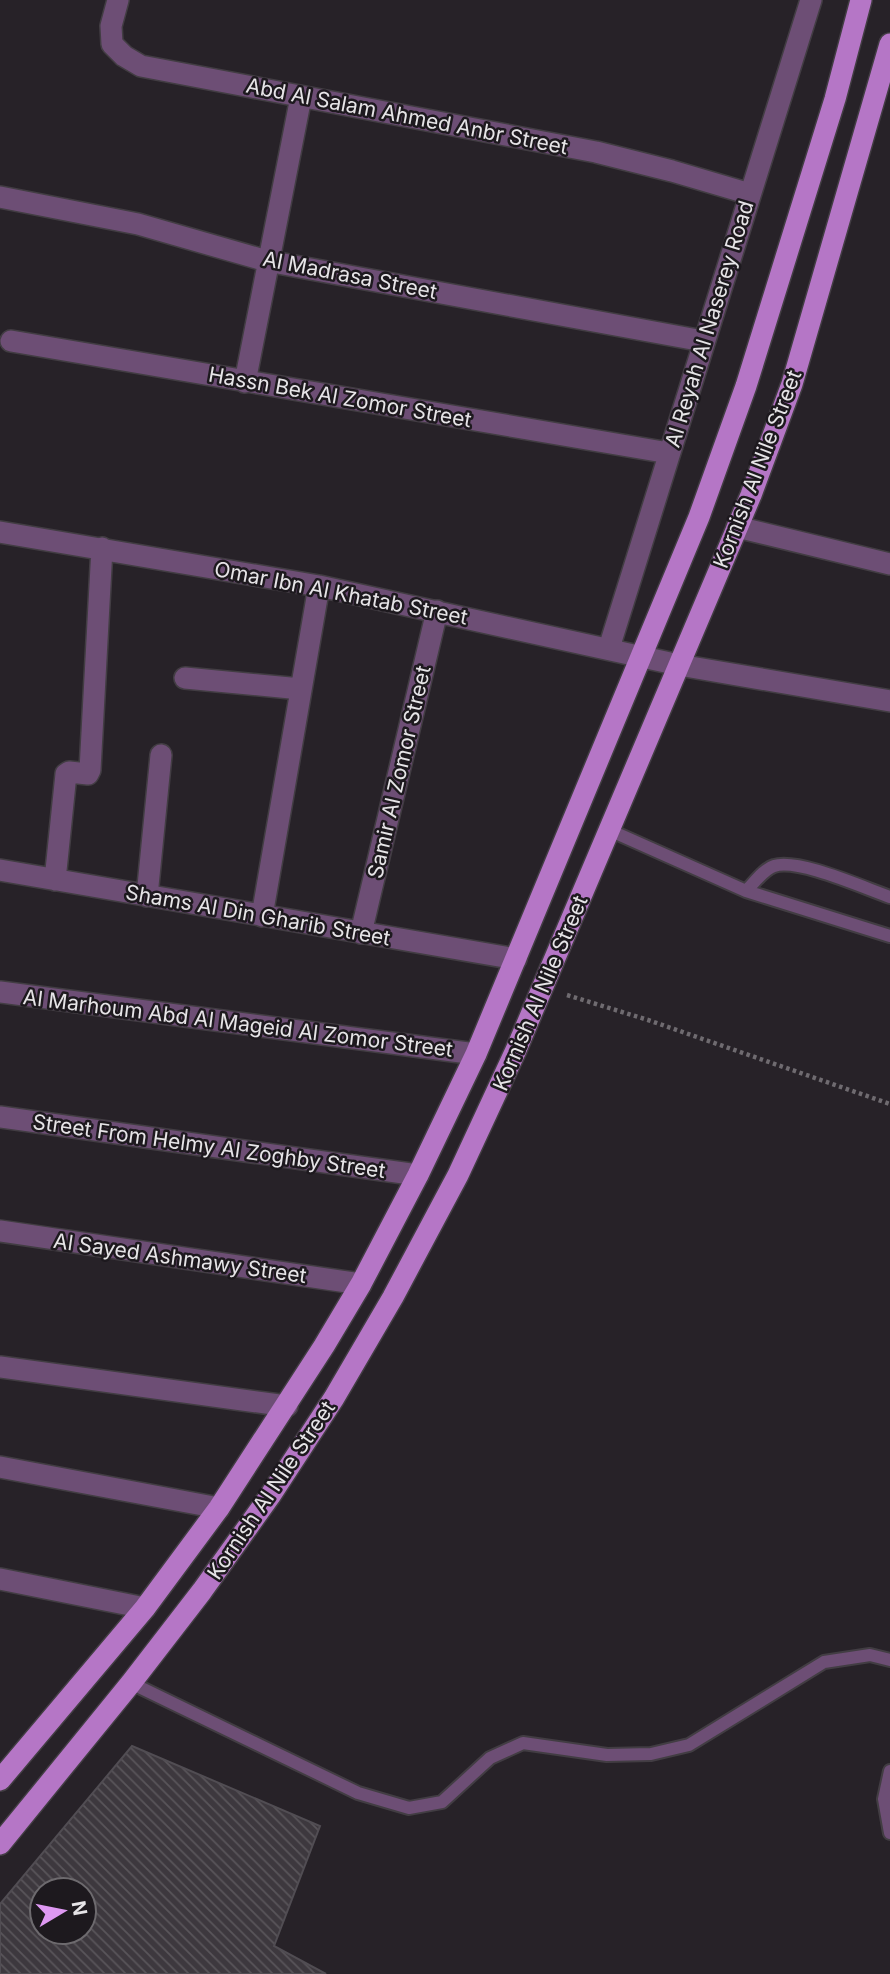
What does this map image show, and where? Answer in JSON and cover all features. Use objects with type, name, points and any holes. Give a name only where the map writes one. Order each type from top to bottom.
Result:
[{"type":"main road","name":"Kornish Al Nile Street","points":[[0,1780],[145,1608],[219,1508],[287,1406],[361,1284],[418,1175],[476,1055],[699,517],[746,386],[835,99],[861,0]]},
{"type":"main road","name":"Kornish Al Nile Street","points":[[0,1844],[131,1683],[263,1506],[341,1387],[433,1225],[488,1113],[543,987],[737,527],[792,384],[890,44]]},
{"type":"street","name":"Abd Al Salam Ahmed Anbr Street","points":[[118,0],[111,26],[112,44],[124,56],[141,66],[596,152],[750,194]]},
{"type":"street","name":"Al Reyah Al Naserey Road","points":[[609,648],[811,0]]},
{"type":"street","points":[[245,382],[301,97]]},
{"type":"street","name":"Al Madrasa Street","points":[[0,197],[138,224],[267,261],[704,341]]},
{"type":"street","name":"Hassn Bek Al Zomor Street","points":[[11,341],[669,453]]},
{"type":"street","points":[[737,527],[890,564]]},
{"type":"street","name":"Omar Ibn Al Khatab Street","points":[[0,532],[319,586],[679,665],[890,701]]},
{"type":"street","points":[[55,880],[66,774],[88,774],[90,770],[102,548]]},
{"type":"street","points":[[262,916],[319,586]]},
{"type":"street","name":"Samir Al Zomor Street","points":[[361,933],[437,611]]},
{"type":"street","points":[[185,678],[301,689]]},
{"type":"street","points":[[147,896],[161,755]]},
{"type":"street","name":"Shams Al Din Gharib Street","points":[[0,870],[516,959]]},
{"type":"street","name":"Al Marhoum Abd Al Mageid Al Zomor Street","points":[[0,992],[476,1055]]},
{"type":"street","name":"Street From Helmy Al Zoghby Street","points":[[0,1117],[418,1175]]},
{"type":"street","name":"Al Sayed Ashmawy Street","points":[[0,1231],[361,1284]]},
{"type":"street","points":[[0,1367],[287,1406]]},
{"type":"street","points":[[0,1467],[219,1508]]},
{"type":"street","points":[[0,1578],[145,1608]]},
{"type":"lane","points":[[609,830],[746,891],[890,936]]},
{"type":"lane","points":[[746,891],[771,866],[786,863],[815,870],[890,897]]},
{"type":"lane","points":[[131,1683],[358,1793],[409,1808],[442,1802],[490,1758],[523,1743],[607,1755],[650,1754],[689,1745],[824,1661],[870,1655],[890,1660]]},
{"type":"lane","points":[[890,1771],[884,1799],[890,1833]]},
{"type":"path","points":[[543,987],[648,1020],[890,1104]]},
{"type":"building","points":[[132,1746],[320,1826],[274,1946],[326,1974],[0,1974],[0,1904]]}]
